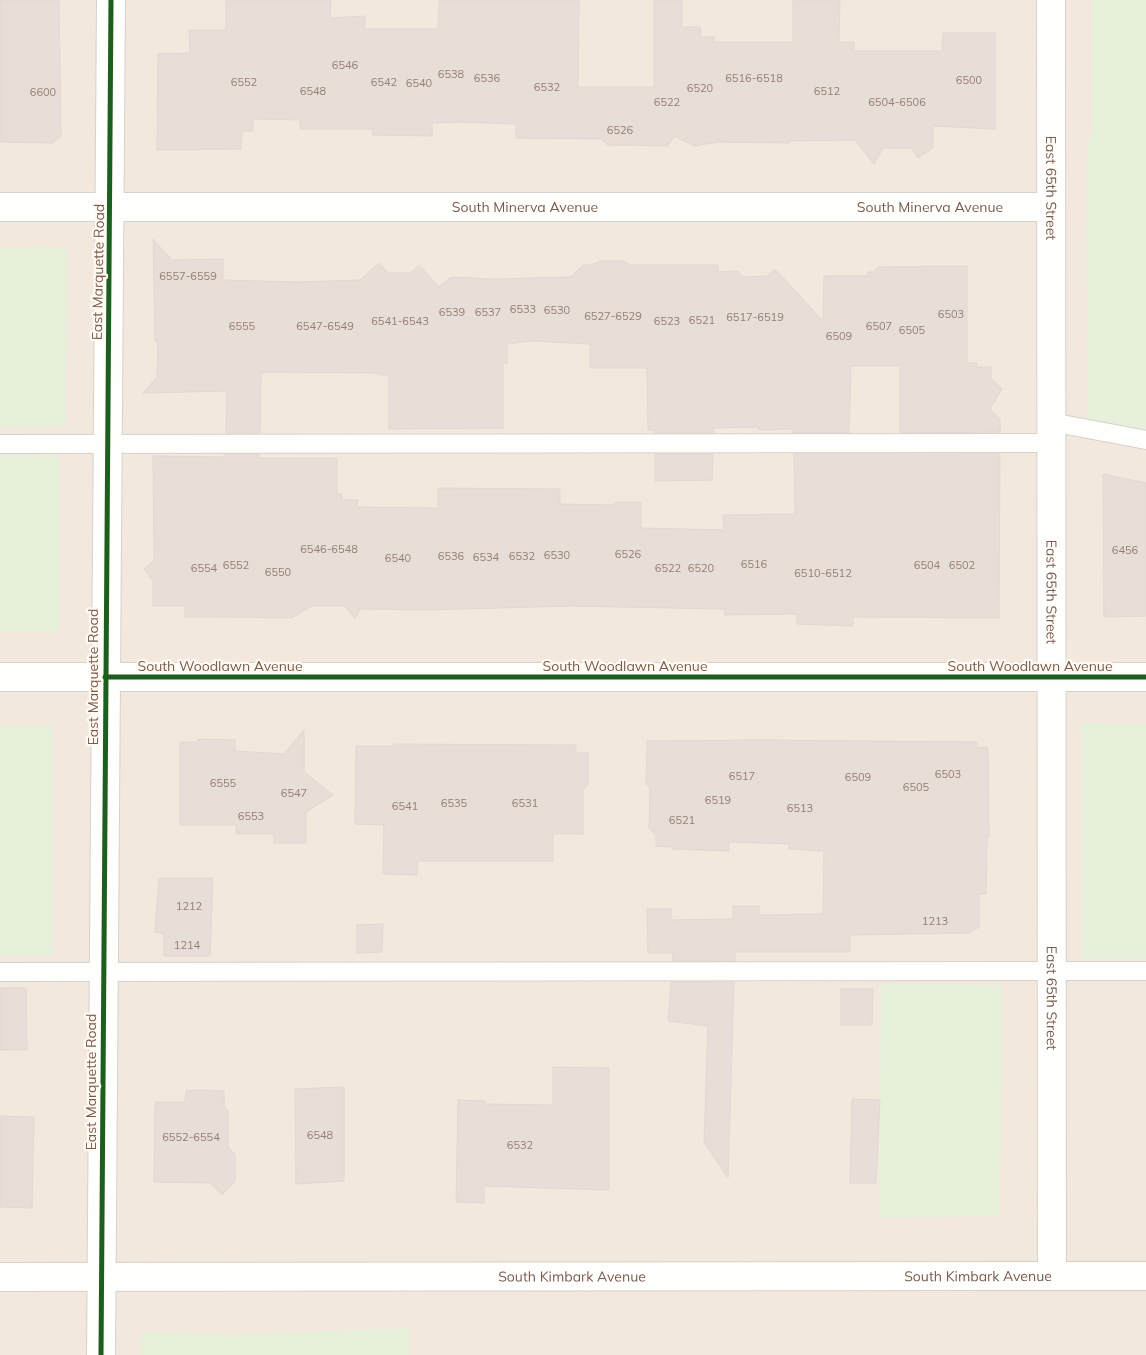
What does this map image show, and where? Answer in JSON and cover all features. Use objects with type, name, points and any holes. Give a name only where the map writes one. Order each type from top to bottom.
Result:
[{"type":"street","name":"East Marquette Road","points":[[101,1355],[110,0]]},
{"type":"street","name":"East 65th Street","points":[[1051,0],[1052,1276]]},
{"type":"street","name":"South Minerva Avenue","points":[[0,207],[1051,207]]},
{"type":"street","name":"South Woodlawn Avenue","points":[[0,678],[1146,677]]},
{"type":"street","name":"South Kimbark Avenue","points":[[0,1277],[1146,1276]]},
{"type":"lane","points":[[0,444],[1051,433],[1146,440]]},
{"type":"lane","points":[[0,972],[1146,971]]},
{"type":"shaded area","points":[[0,0],[1146,0],[1146,1355],[0,1355]]},
{"type":"green space","points":[[1092,0],[1146,0],[1146,432],[1088,423],[1086,163],[1092,129]]},
{"type":"green space","points":[[67,247],[66,426],[0,427],[0,248]]},
{"type":"green space","points":[[0,456],[59,456],[59,632],[0,632]]},
{"type":"green space","points":[[1082,723],[1146,724],[1146,959],[1082,959]]},
{"type":"green space","points":[[0,726],[53,726],[53,955],[0,955]]},
{"type":"green space","points":[[881,984],[1002,985],[1000,1216],[879,1218]]},
{"type":"green space","points":[[409,1328],[409,1355],[141,1355],[142,1332],[240,1335]]},
{"type":"building","points":[[0,0],[59,0],[61,136],[53,143],[0,142]]},
{"type":"building","points":[[226,0],[331,0],[330,18],[365,16],[365,29],[438,29],[439,0],[579,0],[578,87],[654,87],[654,0],[682,0],[682,27],[700,27],[701,37],[715,37],[713,42],[793,42],[793,0],[840,0],[839,42],[854,42],[854,51],[942,51],[943,33],[995,33],[995,129],[933,126],[933,148],[918,158],[911,148],[883,148],[874,164],[855,140],[789,141],[789,143],[718,142],[694,146],[674,136],[668,146],[607,145],[601,139],[516,138],[516,124],[460,122],[432,123],[432,136],[372,135],[372,129],[300,129],[300,120],[253,119],[253,131],[242,131],[241,149],[157,150],[158,54],[190,53],[189,30],[226,30]]},
{"type":"building","points":[[153,239],[172,260],[223,259],[223,280],[298,282],[360,280],[379,263],[388,273],[411,273],[419,265],[439,287],[451,277],[492,279],[571,277],[583,265],[591,265],[601,261],[623,261],[631,265],[718,265],[718,272],[738,271],[743,277],[767,276],[775,269],[823,321],[824,276],[868,276],[868,272],[874,272],[878,267],[967,266],[967,363],[977,363],[976,367],[991,367],[991,378],[1002,389],[990,409],[1000,419],[1000,432],[900,433],[900,366],[851,366],[849,433],[793,433],[793,429],[759,430],[759,427],[713,428],[713,433],[655,433],[655,430],[648,430],[647,368],[590,368],[590,344],[532,341],[507,344],[507,363],[503,363],[503,428],[389,429],[389,375],[380,375],[380,373],[261,372],[260,433],[226,433],[227,391],[143,393],[157,377],[158,344],[155,341]]},
{"type":"building","points":[[225,454],[259,454],[259,458],[337,458],[337,494],[342,494],[342,500],[358,500],[357,507],[438,508],[438,488],[560,489],[560,504],[615,505],[615,502],[641,502],[641,528],[724,530],[723,515],[795,514],[794,454],[1000,454],[999,618],[853,617],[853,626],[797,624],[797,615],[793,614],[724,615],[724,609],[571,606],[428,610],[360,609],[355,619],[345,606],[312,606],[291,618],[185,617],[185,606],[153,606],[153,581],[144,569],[154,560],[153,456],[225,457]]},
{"type":"building","points":[[655,454],[713,454],[712,480],[655,481]]},
{"type":"building","points":[[1103,474],[1146,483],[1146,616],[1104,617]]},
{"type":"building","points":[[304,730],[304,772],[333,795],[306,812],[306,843],[274,843],[274,834],[236,834],[236,825],[180,825],[180,742],[197,742],[199,739],[235,740],[235,751],[284,754]]},
{"type":"building","points":[[647,741],[977,742],[977,748],[988,747],[989,837],[987,837],[986,894],[979,894],[979,927],[969,933],[850,935],[850,952],[735,952],[735,961],[672,961],[673,953],[648,953],[647,909],[671,909],[671,920],[733,919],[733,906],[759,906],[759,915],[823,914],[824,851],[789,849],[789,844],[729,842],[729,851],[672,849],[672,847],[656,846],[656,836],[649,828],[650,788],[646,784]]},
{"type":"building","points":[[394,744],[576,745],[576,753],[588,753],[588,784],[583,790],[583,834],[553,834],[553,861],[418,861],[417,875],[383,874],[384,825],[355,824],[356,746],[394,746]]},
{"type":"building","points":[[159,878],[213,878],[210,956],[164,956],[164,934],[155,932]]},
{"type":"building","points":[[383,924],[382,952],[357,953],[357,925]]},
{"type":"building","points":[[671,982],[734,982],[728,1178],[704,1142],[708,1026],[668,1021]]},
{"type":"building","points":[[0,988],[26,988],[27,1050],[0,1050]]},
{"type":"building","points":[[841,989],[873,989],[872,1025],[841,1025]]},
{"type":"building","points":[[553,1067],[609,1068],[609,1190],[484,1186],[484,1203],[456,1202],[458,1100],[485,1101],[485,1104],[553,1105]]},
{"type":"building","points":[[344,1087],[344,1181],[296,1184],[295,1089]]},
{"type":"building","points":[[186,1091],[224,1091],[224,1107],[228,1111],[228,1147],[235,1154],[235,1181],[222,1195],[210,1183],[154,1182],[155,1102],[185,1102]]},
{"type":"building","points":[[852,1099],[880,1100],[876,1183],[850,1183]]},
{"type":"building","points":[[0,1116],[34,1117],[32,1208],[0,1207]]},
{"type":"cycle path","points":[[101,1355],[111,0]]},
{"type":"cycle path","points":[[105,677],[1146,677]]}]
